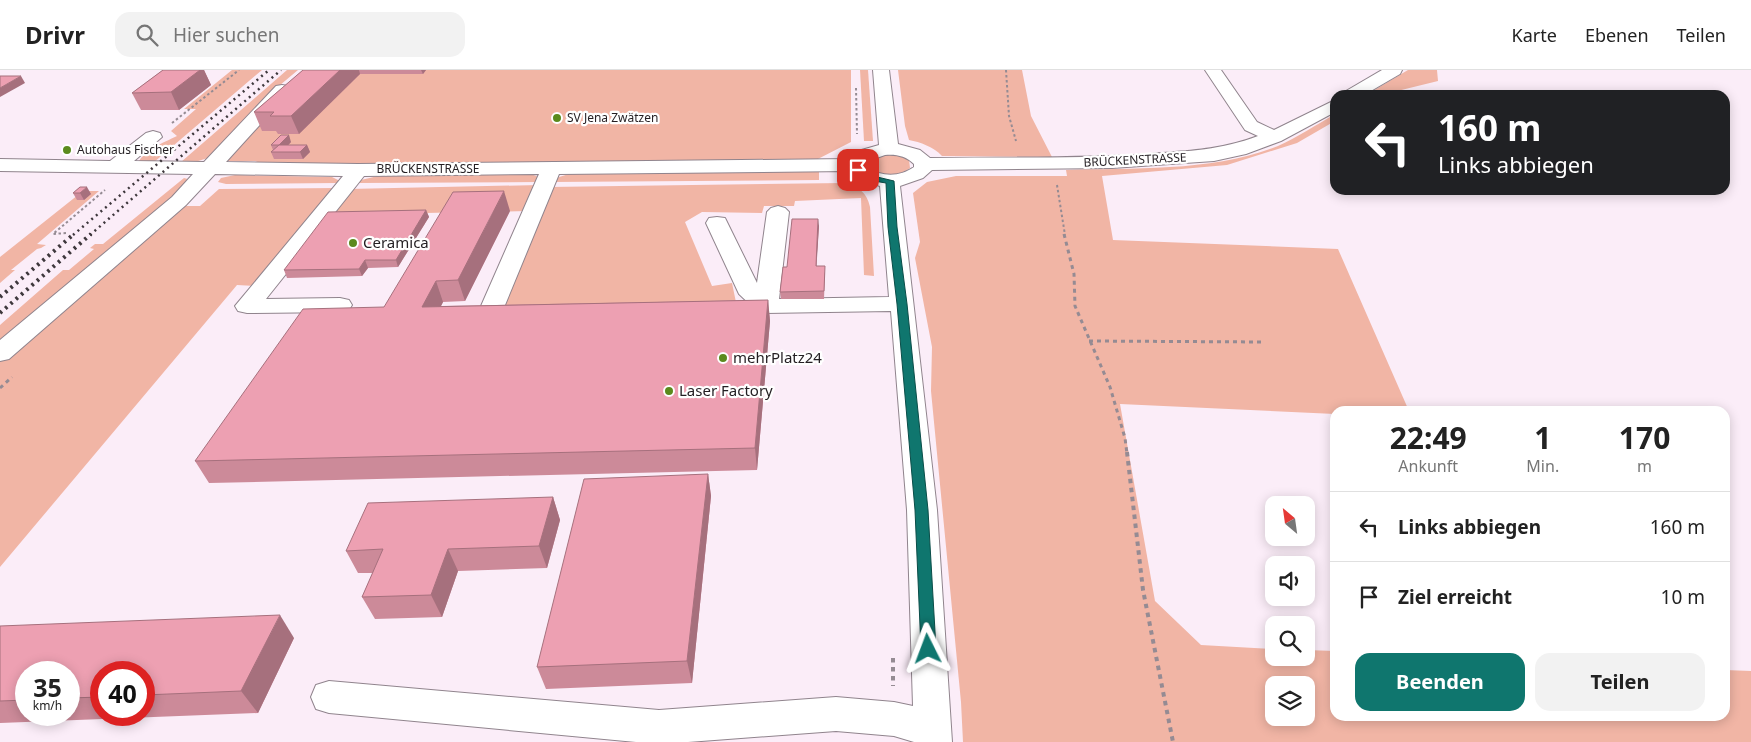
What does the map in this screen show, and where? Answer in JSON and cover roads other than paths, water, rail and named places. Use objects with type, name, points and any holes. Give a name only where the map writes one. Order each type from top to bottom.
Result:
[{"type":"street","points":[[881,70],[889,149]]},
{"type":"street","points":[[1214,70],[1250,126],[1274,138]]},
{"type":"street","points":[[1360,90],[1394,70]]},
{"type":"street","points":[[0,353],[179,201],[276,95],[294,78]]},
{"type":"street","name":"BRÜCKENSTRASSE","points":[[924,164],[1112,162],[1214,155],[1239,150],[1274,138],[1330,108]]},
{"type":"street","points":[[112,176],[153,137]]},
{"type":"street","points":[[889,149],[916,155],[924,164],[923,169],[911,177],[890,181],[871,178],[863,174],[856,165],[858,160],[870,152],[889,149]]},
{"type":"street","name":"BRÜCKENSTRASSE","points":[[0,165],[112,176],[210,168],[358,170],[856,165]]},
{"type":"street","points":[[486,322],[551,169]]},
{"type":"street","points":[[340,305],[247,306],[358,170]]},
{"type":"street","points":[[329,697],[659,727],[836,714],[894,719],[933,735],[922,510],[890,181]]},
{"type":"street","points":[[766,306],[778,212]]},
{"type":"street","points":[[717,223],[751,294],[766,306],[902,304]]},
{"type":"railway","points":[[73,235],[269,70]]},
{"type":"railway","points":[[90,235],[281,70]]},
{"type":"railway","points":[[0,297],[74,234]]},
{"type":"railway","points":[[0,313],[91,234]]},
{"type":"place","name":"SV Jena Zwätzen","points":[[557,118]]},
{"type":"place","name":"Autohaus Fischer","points":[[67,150]]},
{"type":"place","name":"Ceramica","points":[[353,243]]},
{"type":"place","name":"mehrPlatz24","points":[[723,358]]},
{"type":"place","name":"Laser Factory","points":[[669,391]]}]
